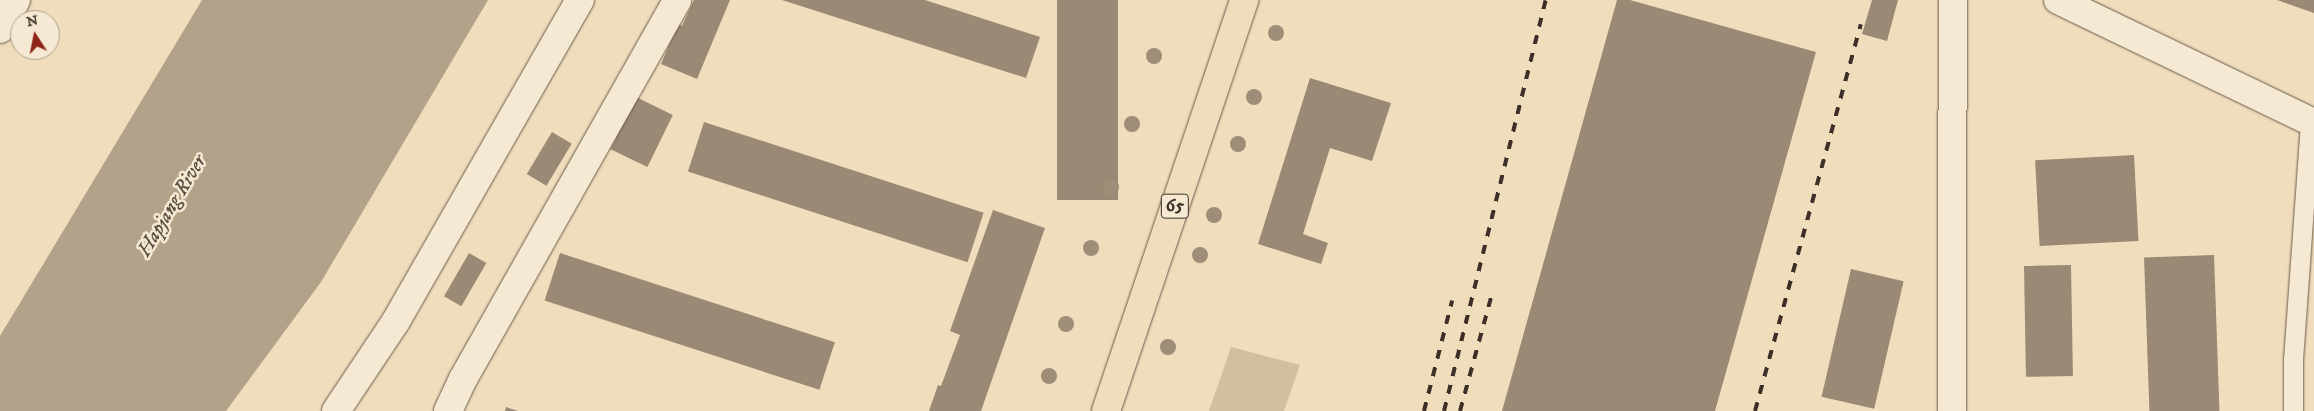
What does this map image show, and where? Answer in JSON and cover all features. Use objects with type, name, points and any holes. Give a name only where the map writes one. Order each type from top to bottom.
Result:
[{"type":"main road","name":"65","points":[[1106,411],[1244,0]]},
{"type":"street","points":[[0,29],[16,0]]},
{"type":"street","points":[[336,411],[396,321],[580,0]]},
{"type":"street","points":[[448,411],[463,379],[677,0]]},
{"type":"street","points":[[1952,411],[1953,0]]},
{"type":"street","points":[[2058,0],[2313,118]]},
{"type":"lane","points":[[2294,411],[2293,360],[2313,118]]},
{"type":"shaded area","points":[[1231,347],[1300,365],[1284,411],[1209,411]]},
{"type":"water","name":"Hapjang River","points":[[202,0],[488,0],[321,282],[226,411],[0,411],[0,336]]},
{"type":"building","points":[[694,0],[730,0],[697,79],[661,64],[678,24],[682,26]]},
{"type":"building","points":[[782,0],[925,0],[1040,37],[1026,78]]},
{"type":"building","points":[[1057,0],[1118,0],[1118,200],[1057,200]]},
{"type":"building","points":[[1617,0],[1630,0],[1816,52],[1715,411],[1502,411]]},
{"type":"building","points":[[1872,0],[1898,0],[1887,41],[1862,34]]},
{"type":"building","points":[[2277,0],[2314,0],[2314,13]]},
{"type":"building","points":[[1310,78],[1391,103],[1372,161],[1330,148],[1303,234],[1328,243],[1321,264],[1258,244]]},
{"type":"building","points":[[636,97],[673,115],[647,167],[611,149]]},
{"type":"building","points":[[704,122],[984,213],[968,262],[688,171]]},
{"type":"building","points":[[552,132],[572,144],[546,186],[527,174]]},
{"type":"building","points":[[2134,155],[2139,241],[2040,246],[2035,160]]},
{"type":"building","points":[[993,210],[1045,228],[981,411],[929,411],[938,385],[941,386],[960,335],[950,331]]},
{"type":"building","points":[[469,253],[486,263],[461,306],[444,296]]},
{"type":"building","points":[[560,253],[835,342],[819,390],[545,301]]},
{"type":"building","points":[[2214,255],[2219,411],[2149,411],[2144,257]]},
{"type":"building","points":[[2071,265],[2073,376],[2026,377],[2024,266]]},
{"type":"building","points":[[1851,269],[1904,281],[1874,409],[1822,397]]},
{"type":"building","points":[[506,407],[518,411],[505,411]]},
{"type":"railway","points":[[1444,411],[1546,0]]},
{"type":"railway","points":[[1755,411],[1861,24]]},
{"type":"railway","points":[[1460,411],[1492,294]]},
{"type":"railway","points":[[1424,411],[1452,301]]}]
